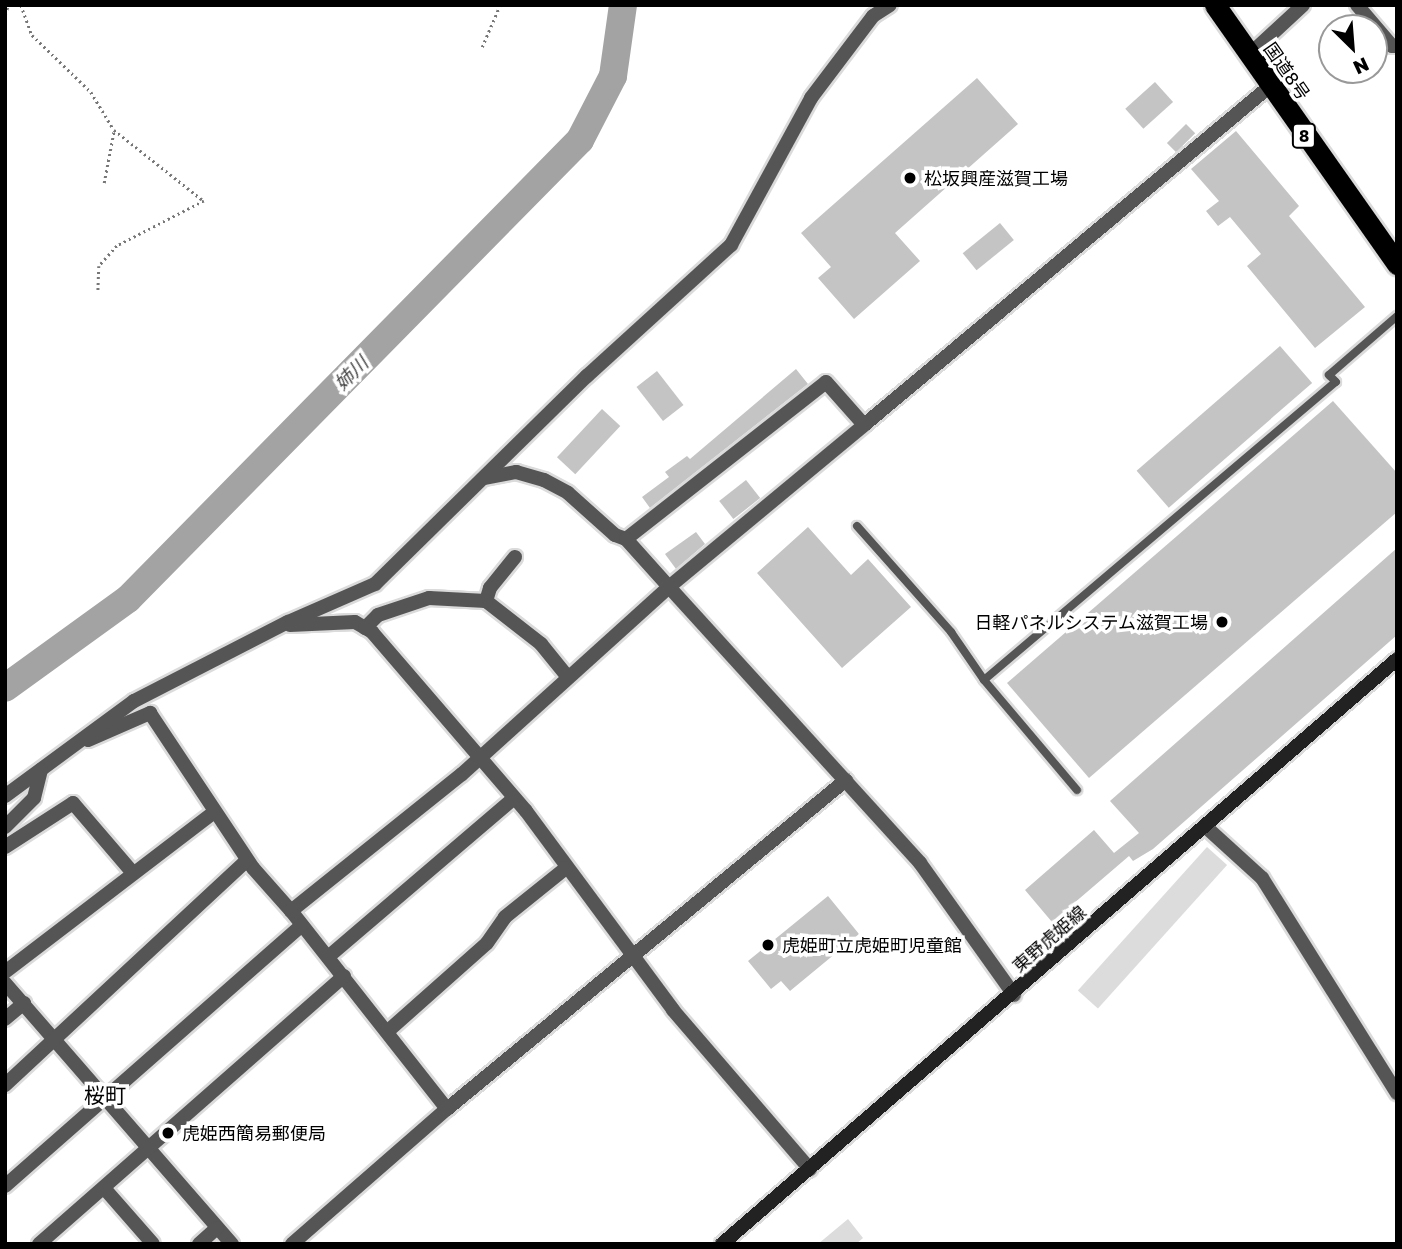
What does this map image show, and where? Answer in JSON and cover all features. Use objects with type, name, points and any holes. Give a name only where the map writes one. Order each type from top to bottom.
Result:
[{"type":"highway","name":"国道8号","points":[[1215,5],[1269,87],[1397,264]]},
{"type":"main road","name":"東野虎姫線","points":[[722,1244],[1207,828],[1397,659]]},
{"type":"street","points":[[5,796],[134,701],[279,626],[375,584],[587,376],[731,245],[811,98],[873,16],[890,5]]},
{"type":"street","points":[[1248,56],[1303,5]]},
{"type":"street","points":[[1366,8],[1392,46],[1397,46]]},
{"type":"street","points":[[291,911],[477,758],[669,587],[1269,87]]},
{"type":"street","points":[[626,538],[826,382],[864,425]]},
{"type":"street","points":[[485,478],[516,472],[544,480],[568,493],[615,535],[626,538],[920,863],[1014,995]]},
{"type":"street","points":[[486,601],[490,588],[515,557]]},
{"type":"street","points":[[365,628],[378,615],[429,598],[486,601],[541,644],[567,677]]},
{"type":"street","points":[[279,626],[328,620],[355,622],[365,628],[422,687],[477,758],[514,798],[631,956],[810,1169]]},
{"type":"street","points":[[75,744],[150,713],[247,860],[344,976],[447,1109]]},
{"type":"street","points":[[5,827],[34,798],[41,769]]},
{"type":"street","points":[[292,1244],[447,1109],[846,780]]},
{"type":"street","points":[[328,957],[514,798]]},
{"type":"street","points":[[5,847],[73,803],[133,873]]},
{"type":"street","points":[[5,972],[214,811]]},
{"type":"street","points":[[1207,828],[1262,878],[1397,1093]]},
{"type":"street","points":[[5,1085],[247,860]]},
{"type":"street","points":[[388,1031],[487,943],[505,917],[566,868]]},
{"type":"street","points":[[5,1186],[105,1095],[302,925]]},
{"type":"street","points":[[48,1241],[104,1188],[344,976]]},
{"type":"street","points":[[5,983],[232,1244]]},
{"type":"street","points":[[5,1019],[24,1003]]},
{"type":"street","points":[[104,1188],[153,1244]]},
{"type":"street","points":[[199,1244],[217,1228]]},
{"type":"lane","points":[[984,680],[1336,382],[1329,375],[1397,316]]},
{"type":"lane","points":[[857,526],[951,632],[984,680],[1077,790]]},
{"type":"path","points":[[5,15],[8,5]]},
{"type":"path","points":[[22,5],[32,35],[91,92],[114,130],[204,201],[117,246],[99,266],[98,292]]},
{"type":"path","points":[[482,47],[499,5]]},
{"type":"path","points":[[104,183],[114,130]]},
{"type":"shaded area","points":[[1207,847],[1227,865],[1098,1008],[1078,990]]},
{"type":"shaded area","points":[[848,1219],[863,1238],[856,1244],[818,1244]]},
{"type":"building","name":"松坂興産滋賀工場","points":[[977,78],[1018,124],[895,233],[920,261],[854,319],[818,278],[831,267],[801,233]]},
{"type":"building","points":[[1155,82],[1173,102],[1143,129],[1125,109]]},
{"type":"building","points":[[1186,124],[1195,133],[1176,152],[1167,143]]},
{"type":"building","points":[[1236,131],[1299,206],[1289,216],[1365,307],[1315,348],[1247,266],[1261,254],[1230,217],[1218,226],[1206,211],[1219,201],[1191,169]]},
{"type":"building","points":[[1000,223],[1014,240],[977,270],[963,253]]},
{"type":"building","points":[[1280,346],[1312,383],[1169,508],[1137,471]]},
{"type":"building","points":[[796,369],[808,384],[650,508],[642,497],[669,477],[665,472],[687,456],[690,459]]},
{"type":"building","points":[[657,371],[683,405],[663,421],[637,387]]},
{"type":"building","points":[[1333,401],[1397,473],[1397,512],[1089,778],[1007,683]]},
{"type":"building","points":[[602,409],[620,426],[575,474],[557,457]]},
{"type":"building","points":[[746,480],[760,498],[733,519],[719,501]]},
{"type":"building","points":[[808,527],[851,575],[868,559],[911,607],[842,668],[757,573]]},
{"type":"building","points":[[696,532],[705,544],[676,569],[665,554]]},
{"type":"building","points":[[1397,548],[1397,635],[1153,849],[1133,861],[1129,856],[1052,922],[1025,890],[1094,830],[1114,853],[1139,833],[1110,801]]},
{"type":"building","points":[[828,896],[859,934],[790,991],[781,981],[771,989],[748,961]]},
{"type":"waterway","name":"姉川","points":[[5,688],[128,599],[580,140],[613,76],[623,5]]},
{"type":"place","name":"松坂興産滋賀工場","points":[[910,178]]},
{"type":"place","name":"日軽パネルシステム滋賀工場","points":[[1222,622]]},
{"type":"place","name":"虎姫町立虎姫町児童館","points":[[768,945]]},
{"type":"place","name":"虎姫西簡易郵便局","points":[[168,1133]]},
{"type":"district","name":"桜町","points":[[105,1095]]}]
